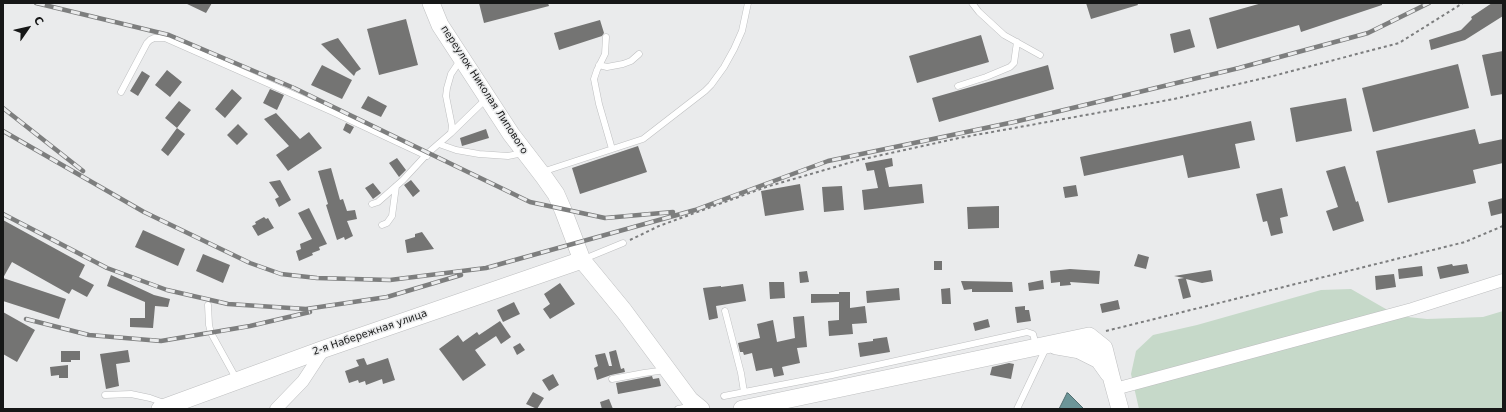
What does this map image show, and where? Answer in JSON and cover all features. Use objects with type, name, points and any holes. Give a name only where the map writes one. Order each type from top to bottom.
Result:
[{"type":"street","name":"переулок Николая Липового","points":[[431,3],[440,25],[525,153],[541,172],[556,194],[564,210],[582,260],[624,311],[698,407]]},
{"type":"street","name":"2-я Набережная улица","points":[[165,407],[324,349],[582,260]]},
{"type":"street","points":[[1113,382],[1412,309],[1503,280]]},
{"type":"street","points":[[742,409],[1089,336],[1104,348],[1120,409]]},
{"type":"street","points":[[1042,346],[1079,350],[1099,360],[1113,382]]},
{"type":"street","points":[[276,409],[303,381],[324,349]]},
{"type":"lane","points":[[541,172],[649,136],[672,115],[698,97],[711,86],[724,67],[737,43],[742,31],[748,3]]},
{"type":"lane","points":[[972,3],[979,12],[1004,35],[1040,55]]},
{"type":"lane","points":[[606,37],[605,54],[594,79],[612,149]]},
{"type":"lane","points":[[121,92],[147,43],[154,38],[165,38],[333,112],[427,156]]},
{"type":"lane","points":[[958,86],[992,75],[1010,67],[1014,63],[1017,42]]},
{"type":"lane","points":[[599,65],[607,67],[623,64],[631,61],[639,54]]},
{"type":"lane","points":[[451,133],[452,126],[446,96],[447,88],[452,74],[462,58]]},
{"type":"lane","points":[[372,204],[378,202],[396,186],[438,144],[488,98]]},
{"type":"lane","points":[[438,144],[456,150],[479,154],[508,156],[525,153]]},
{"type":"lane","points":[[382,225],[387,223],[392,216],[396,186]]},
{"type":"lane","points":[[582,260],[623,243]]},
{"type":"lane","points":[[208,305],[208,325],[211,333],[237,380]]},
{"type":"lane","points":[[724,311],[744,392]]},
{"type":"lane","points":[[724,396],[832,375],[1027,332],[1033,334],[1042,346],[1017,409]]},
{"type":"lane","points":[[612,379],[644,372],[668,370]]},
{"type":"lane","points":[[105,395],[135,394],[150,398],[165,407]]},
{"type":"lane","points":[[678,409],[698,407]]},
{"type":"path","points":[[623,243],[659,226],[758,189],[859,160],[959,138],[1174,99],[1273,76],[1399,43],[1463,3]]},
{"type":"path","points":[[1089,336],[1465,242],[1503,226]]},
{"type":"green space","points":[[1351,289],[1398,316],[1427,319],[1483,317],[1503,311],[1503,409],[1139,409],[1131,374],[1136,351],[1153,335],[1197,325],[1321,290]]},
{"type":"water","points":[[1068,393],[1084,409],[1059,409]]},
{"type":"building","points":[[185,3],[212,3],[206,13]]},
{"type":"building","points":[[479,3],[548,3],[549,6],[484,23]]},
{"type":"building","points":[[1086,3],[1137,3],[1138,5],[1091,19]]},
{"type":"building","points":[[1262,3],[1382,3],[1382,5],[1301,32],[1299,25],[1217,49],[1209,18]]},
{"type":"building","points":[[1492,3],[1503,3],[1503,16],[1465,40],[1431,50],[1429,40],[1461,30],[1472,19],[1471,17]]},
{"type":"building","points":[[406,19],[418,65],[379,75],[367,29]]},
{"type":"building","points":[[600,20],[604,33],[602,36],[559,50],[554,33]]},
{"type":"building","points":[[1190,29],[1195,47],[1174,53],[1170,34]]},
{"type":"building","points":[[981,35],[989,62],[917,83],[909,56]]},
{"type":"building","points":[[338,38],[361,69],[356,72],[354,76],[321,44]]},
{"type":"building","points":[[1503,51],[1503,94],[1491,96],[1482,55]]},
{"type":"building","points":[[1458,64],[1469,108],[1373,132],[1362,88]]},
{"type":"building","points":[[322,65],[352,80],[342,99],[311,85]]},
{"type":"building","points":[[1048,65],[1054,89],[939,122],[932,98]]},
{"type":"building","points":[[167,70],[182,82],[170,97],[155,85]]},
{"type":"building","points":[[142,71],[150,76],[138,96],[130,91]]},
{"type":"building","points":[[232,89],[242,98],[225,118],[215,109]]},
{"type":"building","points":[[270,89],[284,95],[277,110],[263,103]]},
{"type":"building","points":[[368,96],[387,106],[381,117],[361,108]]},
{"type":"building","points":[[1346,98],[1352,131],[1296,142],[1290,108]]},
{"type":"building","points":[[179,101],[191,110],[177,128],[165,118]]},
{"type":"building","points":[[276,113],[300,139],[309,132],[322,148],[288,171],[276,155],[289,146],[264,119]]},
{"type":"building","points":[[1251,121],[1255,140],[1235,144],[1240,168],[1188,178],[1183,155],[1084,176],[1080,157]]},
{"type":"building","points":[[346,123],[354,127],[350,134],[343,130]]},
{"type":"building","points":[[238,124],[248,134],[237,145],[227,135]]},
{"type":"building","points":[[177,128],[185,134],[168,156],[161,150]]},
{"type":"building","points":[[486,129],[489,138],[462,146],[460,138]]},
{"type":"building","points":[[1475,129],[1479,144],[1503,139],[1503,163],[1473,170],[1476,183],[1388,203],[1376,151]]},
{"type":"building","points":[[638,146],[647,172],[580,194],[572,168]]},
{"type":"building","points":[[397,158],[406,170],[399,177],[389,163]]},
{"type":"building","points":[[892,158],[893,166],[885,168],[889,187],[922,184],[924,203],[864,210],[862,190],[878,188],[874,170],[867,171],[865,163]]},
{"type":"building","points":[[1345,166],[1356,202],[1358,201],[1364,221],[1333,231],[1326,211],[1338,207],[1326,171]]},
{"type":"building","points":[[331,168],[340,200],[343,199],[347,211],[355,210],[357,219],[347,221],[353,236],[345,240],[344,237],[337,240],[326,205],[328,204],[318,171]]},
{"type":"building","points":[[280,180],[291,200],[279,207],[275,199],[279,197],[269,182]]},
{"type":"building","points":[[411,180],[420,191],[413,197],[404,185]]},
{"type":"building","points":[[373,183],[381,193],[373,199],[365,188]]},
{"type":"building","points":[[800,184],[804,210],[765,216],[761,191]]},
{"type":"building","points":[[1076,185],[1078,196],[1065,198],[1063,187]]},
{"type":"building","points":[[842,186],[844,210],[824,212],[822,187]]},
{"type":"building","points":[[1282,188],[1288,216],[1280,218],[1283,233],[1271,236],[1267,221],[1263,222],[1256,194]]},
{"type":"building","points":[[1503,198],[1503,213],[1491,216],[1488,202]]},
{"type":"building","points":[[999,206],[999,228],[968,229],[967,207]]},
{"type":"building","points":[[309,208],[327,244],[319,247],[320,250],[312,253],[313,255],[299,261],[296,251],[301,249],[300,244],[312,239],[298,213]]},
{"type":"building","points":[[264,217],[266,219],[268,218],[274,228],[258,236],[252,226],[256,224],[255,222]]},
{"type":"building","points":[[3,220],[85,265],[79,277],[94,285],[87,297],[72,289],[69,294],[12,262],[3,278]]},
{"type":"building","points":[[143,230],[185,249],[178,266],[135,247]]},
{"type":"building","points":[[422,232],[434,249],[407,253],[405,240],[415,237],[415,234]]},
{"type":"building","points":[[203,254],[230,265],[223,283],[196,271]]},
{"type":"building","points":[[1138,254],[1149,257],[1146,269],[1134,266]]},
{"type":"building","points":[[934,261],[942,261],[942,270],[934,270]]},
{"type":"building","points":[[1452,264],[1453,266],[1467,264],[1469,273],[1440,279],[1437,267]]},
{"type":"building","points":[[1422,266],[1423,276],[1399,279],[1398,269]]},
{"type":"building","points":[[1070,269],[1100,271],[1099,284],[1070,282],[1071,285],[1060,286],[1060,282],[1051,283],[1050,271]]},
{"type":"building","points":[[1211,270],[1213,281],[1202,283],[1186,279],[1191,297],[1183,299],[1178,279],[1184,278],[1174,276]]},
{"type":"building","points":[[807,271],[809,282],[800,283],[799,272]]},
{"type":"building","points":[[1394,274],[1396,287],[1376,290],[1375,276]]},
{"type":"building","points":[[111,275],[154,295],[170,299],[168,307],[155,306],[153,328],[130,327],[130,318],[145,318],[145,302],[107,286]]},
{"type":"building","points":[[3,278],[66,299],[59,319],[3,301]]},
{"type":"building","points":[[1043,280],[1044,289],[1029,291],[1028,283]]},
{"type":"building","points":[[961,281],[1012,282],[1013,292],[972,292],[972,289],[964,290]]},
{"type":"building","points":[[769,282],[784,282],[785,298],[770,299]]},
{"type":"building","points":[[560,283],[575,304],[550,319],[543,309],[550,304],[544,294]]},
{"type":"building","points":[[743,284],[746,301],[716,306],[718,318],[709,320],[703,288]]},
{"type":"building","points":[[899,288],[900,300],[867,303],[866,291]]},
{"type":"building","points":[[950,288],[951,304],[942,304],[941,289]]},
{"type":"building","points":[[839,292],[850,292],[850,308],[865,306],[867,323],[852,324],[853,334],[829,336],[828,321],[839,320],[839,302],[811,303],[811,294],[839,294]]},
{"type":"building","points":[[1118,300],[1120,309],[1102,313],[1100,304]]},
{"type":"building","points":[[514,302],[520,314],[503,322],[497,310]]},
{"type":"building","points":[[1025,306],[1025,310],[1029,310],[1031,321],[1017,323],[1015,307]]},
{"type":"building","points":[[3,312],[35,330],[17,362],[3,354]]},
{"type":"building","points":[[804,316],[807,347],[797,348],[800,363],[782,367],[784,375],[774,377],[772,368],[756,371],[752,353],[744,355],[743,352],[740,352],[738,343],[760,338],[757,324],[773,320],[777,342],[795,338],[793,317]]},
{"type":"building","points":[[988,319],[990,327],[975,331],[973,323]]},
{"type":"building","points":[[500,321],[511,337],[501,344],[496,336],[475,350],[486,365],[463,381],[439,349],[458,335],[463,342],[477,332],[479,335]]},
{"type":"building","points":[[887,337],[890,352],[860,357],[858,343]]},
{"type":"building","points":[[520,343],[525,350],[517,355],[513,347]]},
{"type":"building","points":[[128,350],[130,362],[116,364],[119,386],[106,389],[100,354]]},
{"type":"building","points":[[616,350],[621,369],[624,368],[625,372],[597,380],[594,368],[598,366],[595,355],[605,353],[609,366],[612,366],[609,352]]},
{"type":"building","points":[[61,351],[80,351],[80,360],[61,362]]},
{"type":"building","points":[[364,358],[367,365],[388,358],[395,380],[383,384],[382,379],[366,385],[365,381],[359,383],[358,380],[349,383],[345,371],[359,366],[356,360]]},
{"type":"building","points":[[1009,363],[1014,364],[1011,379],[990,375],[992,367]]},
{"type":"building","points":[[68,365],[68,378],[59,378],[59,375],[51,376],[50,367]]},
{"type":"building","points":[[553,374],[559,385],[549,391],[542,380]]},
{"type":"building","points":[[652,376],[653,379],[659,378],[661,386],[618,394],[616,383]]},
{"type":"building","points":[[533,392],[544,398],[537,409],[526,404]]},
{"type":"building","points":[[609,399],[613,409],[602,409],[600,402]]},
{"type":"railway","points":[[36,3],[169,35],[294,88],[530,202],[605,218],[673,212]]},
{"type":"railway","points":[[3,131],[144,212],[250,263],[281,274],[317,278],[390,280],[486,268],[695,210],[828,161],[1014,122],[1239,68],[1368,33],[1429,3]]},
{"type":"railway","points":[[3,108],[83,171]]},
{"type":"railway","points":[[3,214],[107,268],[167,290],[228,304],[306,309],[387,297],[461,275]]},
{"type":"railway","points":[[26,319],[89,335],[161,341],[250,326],[310,312]]}]
